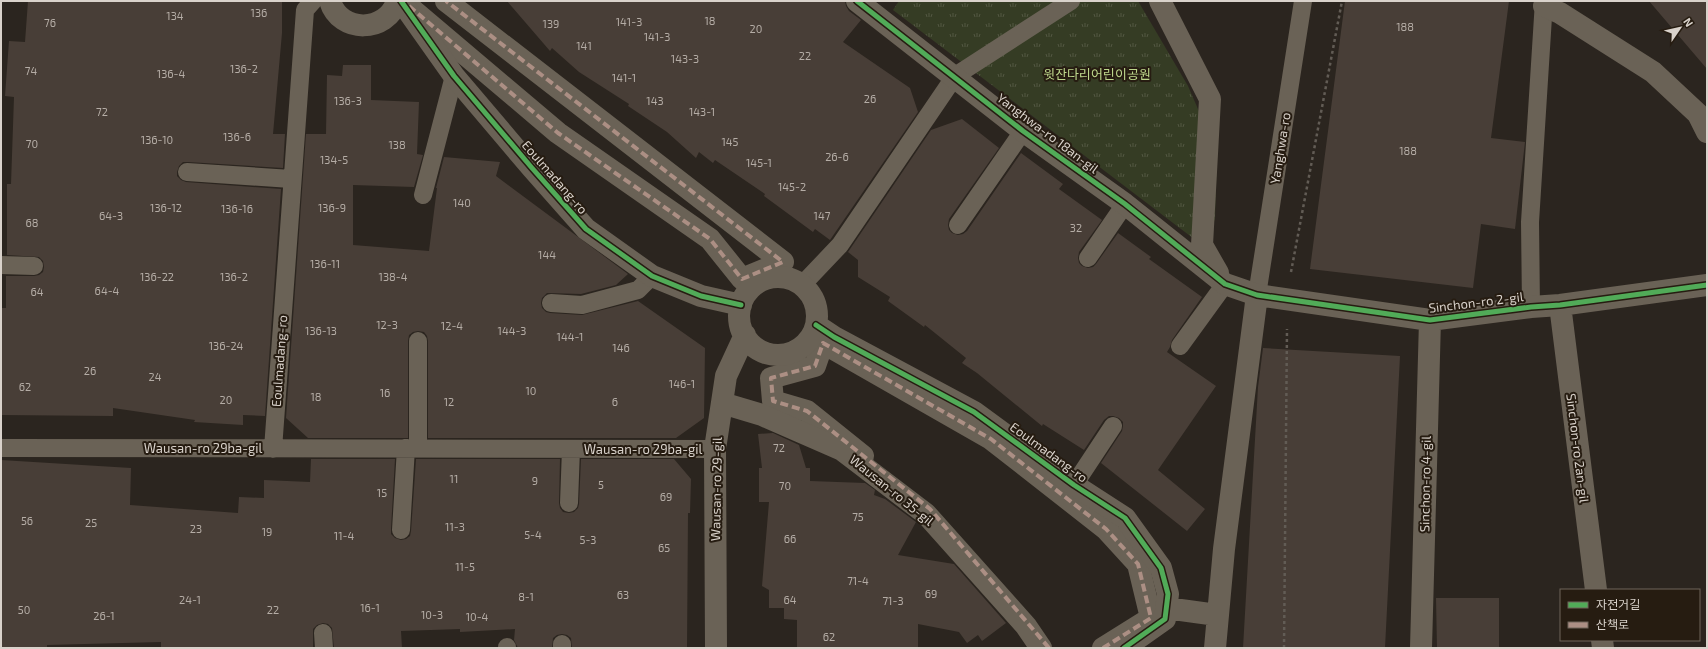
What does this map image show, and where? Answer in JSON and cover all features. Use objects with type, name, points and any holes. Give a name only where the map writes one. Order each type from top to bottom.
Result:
[{"type":"street","points":[[330,1],[336,14],[345,21],[356,25],[367,26],[378,23],[387,17],[395,8],[397,1]]},
{"type":"street","points":[[402,1],[558,133],[710,238],[742,279],[783,262],[446,1]]},
{"type":"street","name":"Eoulmadang-ro","points":[[402,1],[454,76],[586,229],[652,276],[701,296],[741,305]]},
{"type":"street","name":"Yanghwa-ro 18an-gil","points":[[856,1],[1023,130],[1125,204],[1225,284]]},
{"type":"street","points":[[1160,1],[1210,99],[1202,245],[1225,284]]},
{"type":"street","points":[[1544,4],[1653,72],[1698,114],[1707,132]]},
{"type":"street","points":[[779,276],[792,279],[802,285],[808,290],[818,312],[816,325],[812,336],[804,345],[794,352],[782,355],[770,354],[751,344],[741,326],[741,305],[746,293],[755,284],[766,278],[779,276]]},
{"type":"street","name":"Sinchon-ro 2-gil","points":[[1225,284],[1256,295],[1430,320],[1531,306],[1560,305],[1707,285]]},
{"type":"street","points":[[1215,648],[1224,549],[1256,295]]},
{"type":"street","name":"Sinchon-ro 2an-gil","points":[[1560,305],[1596,589]]},
{"type":"street","name":"Sinchon-ro 4-gil","points":[[1421,648],[1430,320]]},
{"type":"street","name":"Eoulmadang-ro","points":[[816,325],[834,337],[974,412],[1074,485],[1125,518],[1161,568],[1168,594],[1165,619],[1124,648]]},
{"type":"street","name":"Wausan-ro 29-gil","points":[[716,648],[715,449],[726,376],[745,335]]},
{"type":"street","points":[[1049,648],[930,509],[807,411],[773,401],[771,378],[815,366],[823,343],[991,439],[1106,529],[1138,564],[1151,618],[1104,648]]},
{"type":"street","name":"Wausan-ro 35-gil","points":[[722,403],[762,415],[842,450],[926,514],[1026,626],[1041,648]]},
{"type":"street","points":[[1166,608],[1217,615]]},
{"type":"lane","name":"Eoulmadang-ro","points":[[273,448],[291,179],[305,10],[314,1]]},
{"type":"lane","points":[[802,285],[840,245],[955,76],[1071,1]]},
{"type":"lane","name":"Yanghwa-ro","points":[[1256,295],[1302,1]]},
{"type":"lane","points":[[1531,306],[1530,222],[1544,4]]},
{"type":"lane","points":[[423,195],[454,76]]},
{"type":"lane","name":"Yanghwa-ro 18an-gil","points":[[958,225],[1023,130]]},
{"type":"lane","points":[[186,172],[291,179]]},
{"type":"lane","points":[[1088,258],[1125,204]]},
{"type":"lane","points":[[1,265],[34,266]]},
{"type":"lane","points":[[551,303],[582,305],[638,290],[652,276]]},
{"type":"lane","points":[[1180,346],[1225,284]]},
{"type":"lane","points":[[401,530],[412,448],[418,341]]},
{"type":"lane","name":"Eoulmadang-ro","points":[[1074,485],[1112,426]]},
{"type":"lane","name":"Wausan-ro 29ba-gil","points":[[1,448],[715,449]]},
{"type":"lane","name":"Wausan-ro 29ba-gil","points":[[569,503],[571,449]]},
{"type":"green space","name":"윗잔다리어린이공원","points":[[899,1],[1138,1],[1188,86],[1217,153],[1215,219],[1202,245],[893,10]]},
{"type":"building","points":[[28,1],[282,1],[282,33],[273,134],[285,134],[283,168],[183,162],[179,166],[177,172],[177,176],[186,182],[281,189],[265,416],[243,415],[243,425],[194,422],[195,420],[113,408],[113,416],[1,415],[1,308],[6,308],[6,276],[39,275],[43,272],[44,267],[43,261],[39,257],[7,255],[7,184],[11,184],[14,97],[5,96],[9,41],[25,42]]},
{"type":"building","points":[[507,1],[845,1],[849,11],[861,20],[843,42],[910,88],[918,112],[830,240],[815,229],[813,232],[764,196],[765,194],[715,160],[713,163],[699,152],[696,158],[667,132],[628,106],[629,104],[579,72],[552,48],[550,51]]},
{"type":"building","points":[[1345,1],[1509,1],[1491,138],[1525,142],[1515,229],[1481,224],[1473,288],[1310,269]]},
{"type":"building","points":[[1649,1],[1707,1],[1707,69]]},
{"type":"building","points":[[343,65],[371,65],[371,100],[419,102],[417,154],[423,155],[414,187],[353,185],[353,245],[429,251],[436,188],[444,157],[500,162],[496,176],[628,274],[616,285],[581,294],[547,293],[542,298],[542,308],[546,312],[550,313],[582,315],[638,301],[705,348],[704,418],[676,438],[428,438],[428,341],[424,332],[418,331],[409,335],[408,341],[408,438],[308,438],[286,418],[306,134],[326,134],[327,75],[342,76]]},
{"type":"building","points":[[962,119],[999,148],[949,219],[949,230],[952,233],[958,235],[967,231],[1021,153],[1063,184],[1059,189],[1102,220],[1079,252],[1079,263],[1082,266],[1088,268],[1093,267],[1118,233],[1151,257],[1149,259],[1202,297],[1172,340],[1167,352],[1216,386],[1158,470],[1205,509],[1187,531],[1101,463],[1122,431],[1123,422],[1119,418],[1109,416],[1104,420],[1084,450],[1043,424],[1042,426],[977,373],[962,363],[966,358],[925,325],[924,327],[888,301],[890,297],[858,277],[858,260],[848,252],[931,130]]},
{"type":"building","points":[[1263,348],[1400,356],[1385,648],[1243,648],[1258,387]]},
{"type":"building","points":[[773,433],[799,445],[806,468],[810,468],[810,481],[865,483],[875,490],[874,495],[885,499],[916,522],[898,555],[954,564],[1006,623],[982,641],[978,635],[967,643],[959,632],[918,624],[918,648],[797,648],[797,620],[784,619],[784,608],[769,608],[769,590],[762,586],[769,502],[759,502],[759,468],[762,468],[758,434]]},
{"type":"building","points":[[311,459],[395,459],[391,534],[395,538],[401,540],[410,536],[411,531],[416,459],[560,459],[559,503],[563,512],[569,513],[574,512],[578,508],[579,504],[581,459],[674,459],[691,479],[690,513],[688,513],[687,648],[572,648],[571,638],[562,634],[553,638],[552,648],[518,648],[514,640],[515,629],[460,632],[460,629],[401,631],[402,648],[334,648],[332,628],[328,624],[323,623],[317,625],[313,629],[313,648],[161,648],[161,642],[47,645],[47,648],[1,648],[1,460],[131,468],[130,505],[238,513],[239,497],[264,498],[264,480],[310,482]]},
{"type":"building","points":[[1436,598],[1499,598],[1499,648],[1437,648]]},
{"type":"marked path","points":[[409,6],[558,133],[710,239],[742,279],[783,262],[446,1]]},
{"type":"marked path","points":[[1049,648],[930,509],[807,411],[773,401],[771,378],[815,366],[823,343],[991,439],[1106,529],[1138,564],[1151,618],[1103,648]]},
{"type":"cycle path","points":[[401,1],[454,76],[586,229],[652,276],[701,296],[741,305]]},
{"type":"cycle path","points":[[857,1],[1023,131],[1125,204],[1225,284],[1257,295],[1430,320],[1531,307],[1560,305],[1707,285]]},
{"type":"cycle path","points":[[816,325],[834,337],[974,412],[1074,485],[1125,518],[1161,568],[1168,594],[1165,619],[1124,648]]}]
